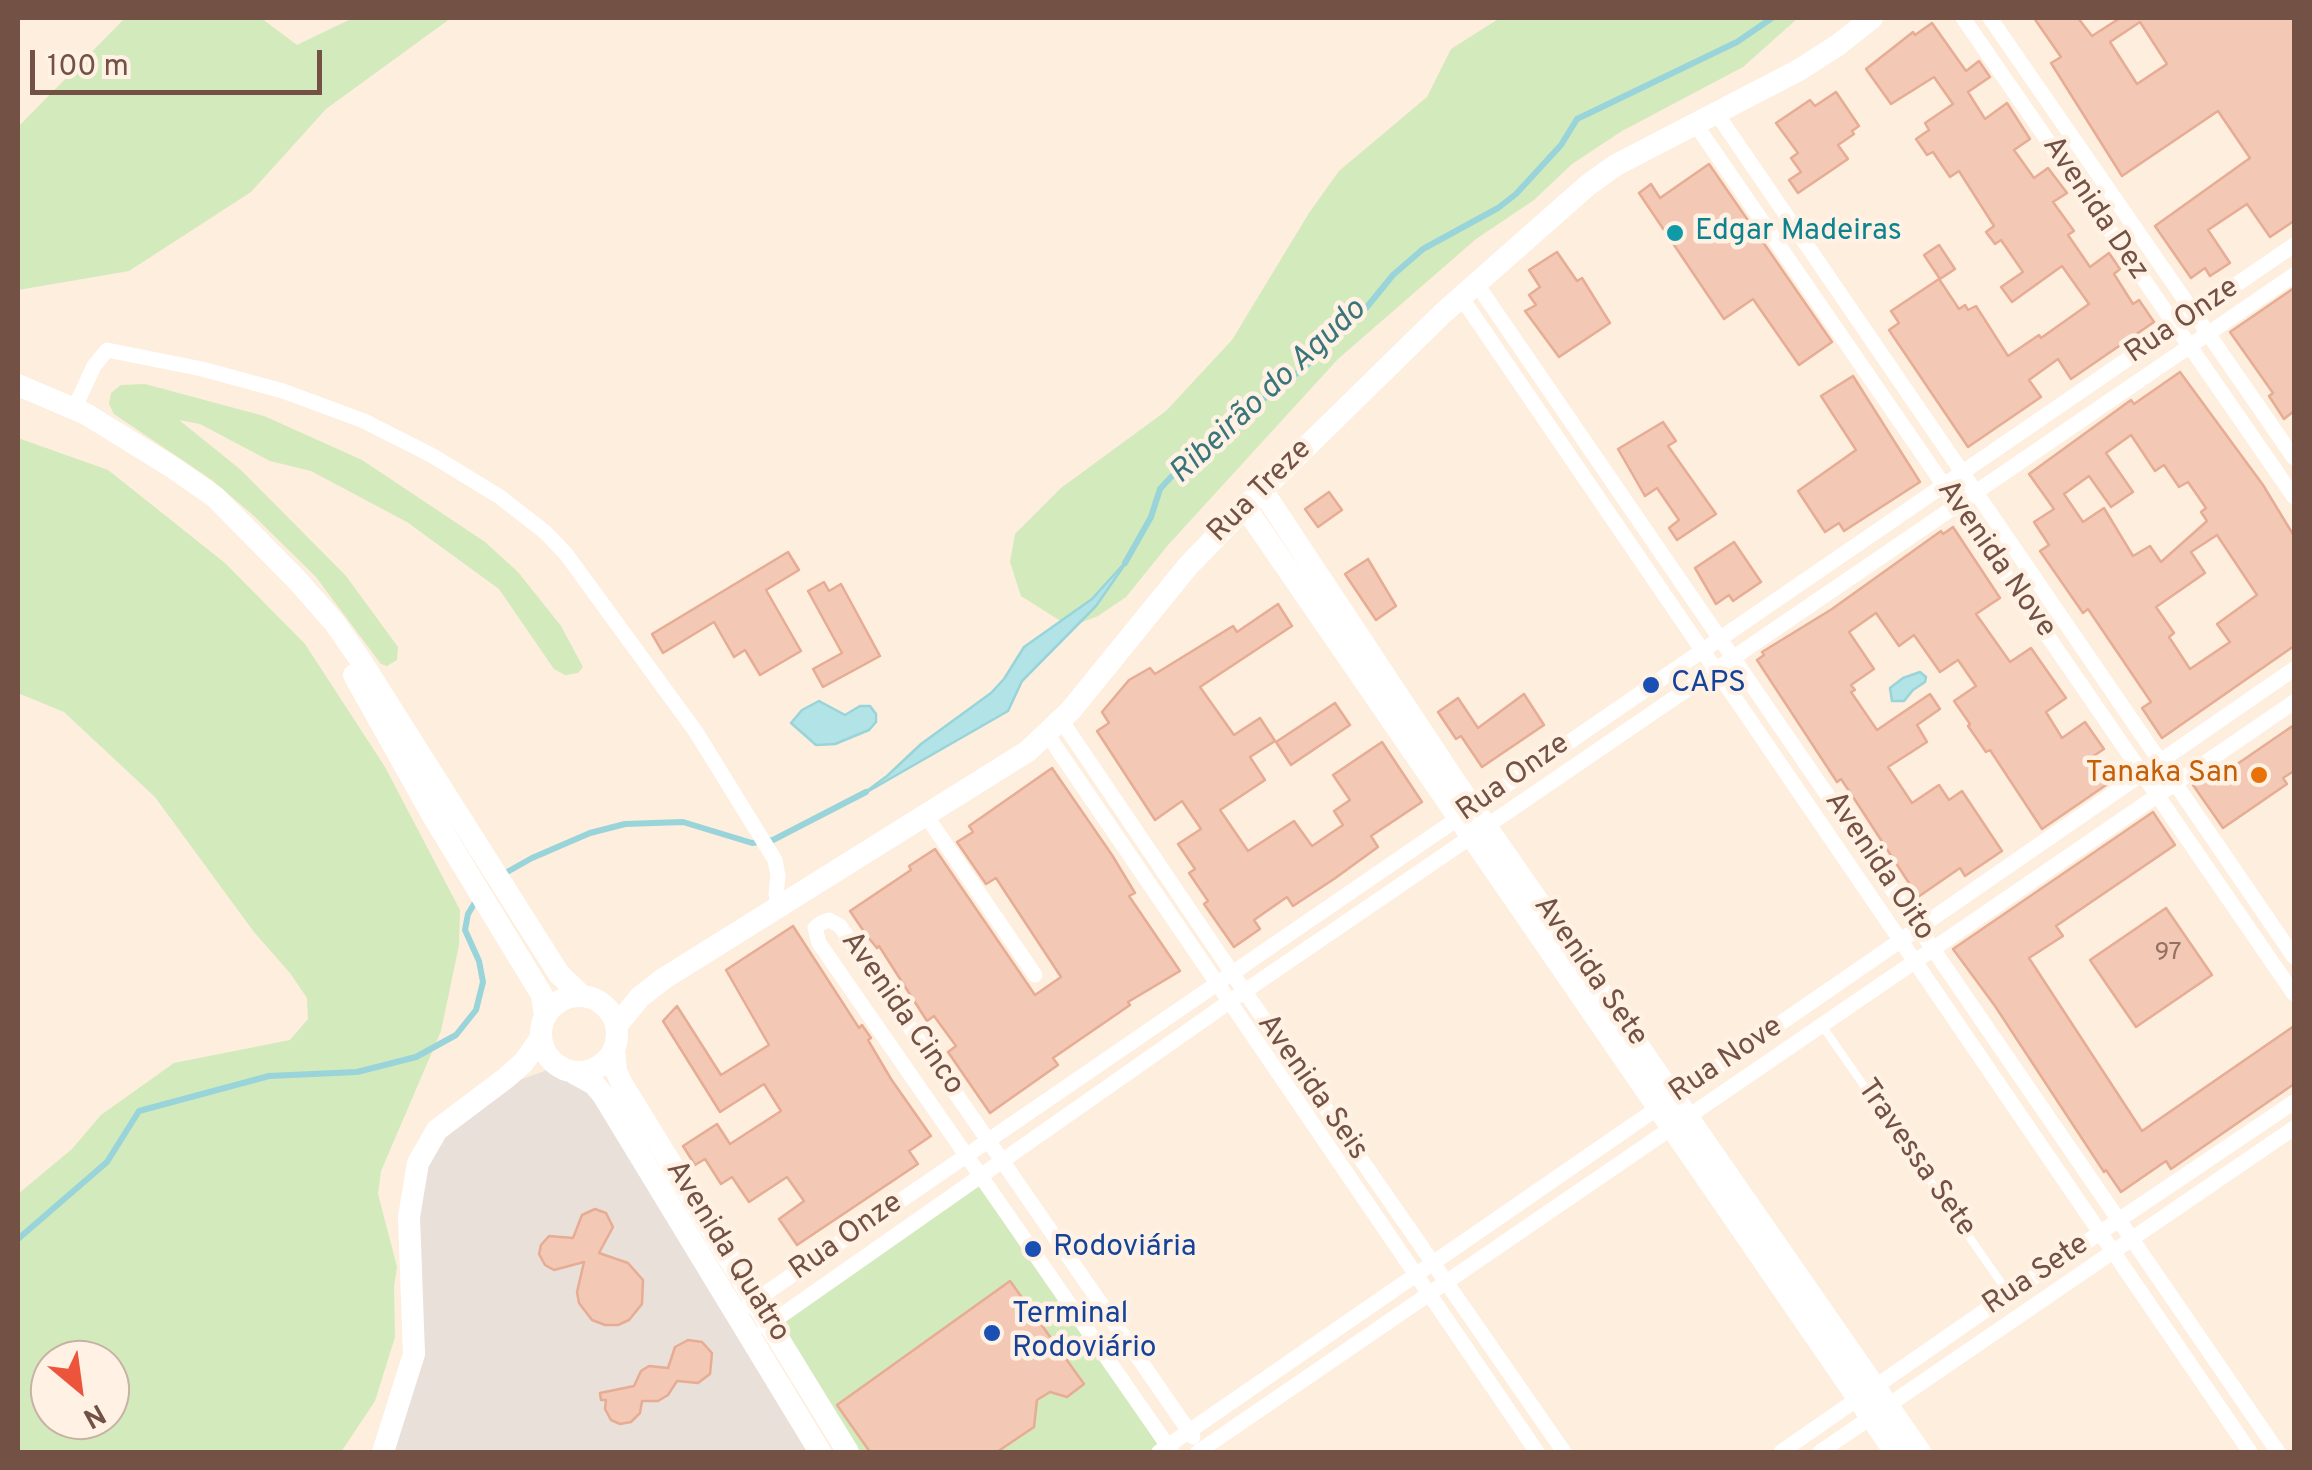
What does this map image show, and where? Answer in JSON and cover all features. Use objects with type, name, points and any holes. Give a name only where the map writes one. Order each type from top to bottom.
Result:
[{"type":"street","name":"Rua Treze","points":[[617,1025],[640,997],[663,979],[1013,762],[1054,727],[1188,566],[1244,507],[1468,290],[1588,185],[1616,165],[1812,62],[1872,18]]},
{"type":"street","name":"Avenida Dez","points":[[1963,18],[2294,497]]},
{"type":"street","name":"Avenida Dez","points":[[1990,18],[2294,458]]},
{"type":"street","name":"Avenida Nove","points":[[1707,119],[1976,494],[2294,957]]},
{"type":"street","name":"Avenida Nove","points":[[1707,119],[1943,486],[2294,994]]},
{"type":"street","name":"Rua Onze","points":[[749,1337],[1244,992],[1702,650],[2294,246]]},
{"type":"street","name":"Rua Onze","points":[[736,1314],[1232,973],[1717,671],[2294,275]]},
{"type":"street","name":"Avenida Oito","points":[[1468,290],[1736,658],[2278,1452]]},
{"type":"street","name":"Avenida Oito","points":[[1468,290],[1702,650],[2250,1452]]},
{"type":"street","points":[[74,409],[100,356],[112,350],[202,368],[283,391],[364,421],[433,456],[500,498],[545,532],[566,554],[696,732],[775,860],[780,907]]},
{"type":"street","points":[[18,385],[129,438],[215,498],[296,579],[360,658],[565,983],[604,1004],[617,1025],[614,1050],[600,1066],[568,1071],[549,1069],[496,1086]]},
{"type":"street","name":"Avenida Sete","points":[[1262,490],[1472,823]]},
{"type":"street","name":"Avenida Sete","points":[[1244,507],[1472,823],[1873,1403],[1920,1452]]},
{"type":"street","points":[[296,579],[542,995],[545,1015],[540,1039],[524,1062],[437,1130],[418,1163],[409,1217],[415,1342],[407,1381],[383,1452]]},
{"type":"street","name":"Rua Nove","points":[[1201,1452],[1563,1200],[1673,1112],[1902,941],[2294,668]]},
{"type":"street","name":"Rua Nove","points":[[1167,1450],[1552,1181],[1821,1024],[2294,702]]},
{"type":"street","name":"Avenida Seis","points":[[1054,727],[1128,820],[1564,1452]]},
{"type":"street","name":"Avenida Seis","points":[[1054,727],[1112,830],[1537,1452]]},
{"type":"street","points":[[926,817],[1035,975]]},
{"type":"street","points":[[1112,830],[1128,820]]},
{"type":"street","points":[[1137,866],[1154,857]]},
{"type":"street","name":"Avenida Cinco","points":[[1167,1450],[982,1174],[819,943],[815,928],[820,924],[829,920],[840,926],[1201,1452]]},
{"type":"street","name":"Rua Treze","points":[[588,997],[635,990],[663,979]]},
{"type":"street","points":[[545,1015],[559,1001],[588,997]]},
{"type":"street","points":[[540,1039],[545,1053],[568,1071]]},
{"type":"street","name":"Avenida Quatro","points":[[614,1050],[622,1084],[700,1231],[736,1314],[820,1452]]},
{"type":"street","name":"Avenida Quatro","points":[[568,1071],[594,1084],[680,1198]]},
{"type":"street","name":"Rua Sete","points":[[1820,1452],[1873,1403],[2009,1294],[2294,1102]]},
{"type":"street","name":"Rua Sete","points":[[1781,1452],[1873,1403],[2114,1252],[2294,1128]]},
{"type":"street","points":[[1328,1148],[1345,1137]]},
{"type":"street","points":[[1552,1181],[1563,1200]]},
{"type":"street","name":"Avenida Quatro","points":[[700,1231],[756,1300],[848,1452]]},
{"type":"street","points":[[1498,1396],[1516,1383]]},
{"type":"street","name":"Avenida Sete","points":[[1873,1403],[1895,1452]]},
{"type":"lane","name":"Travessa Sete","points":[[1821,1024],[2009,1294]]},
{"type":"shaded area","points":[[547,1070],[591,1087],[817,1452],[392,1452],[428,1149],[496,1089]]},
{"type":"green space","points":[[125,18],[261,18],[297,45],[353,18],[451,18],[326,109],[251,192],[129,271],[18,290],[18,127]]},
{"type":"green space","points":[[1500,18],[1798,18],[1743,67],[1622,131],[1572,164],[1534,200],[1476,239],[1338,359],[1168,545],[1126,597],[1098,616],[1070,627],[1021,596],[1010,562],[1015,534],[1061,488],[1166,411],[1232,340],[1339,171],[1427,97],[1451,49]]},
{"type":"green space","points":[[145,384],[264,416],[362,460],[485,542],[518,572],[561,626],[583,667],[578,673],[565,675],[554,669],[499,589],[407,522],[311,471],[270,461],[200,424],[179,420],[241,470],[346,576],[398,647],[397,660],[387,666],[381,664],[316,577],[254,516],[212,480],[114,414],[109,404],[111,393],[121,385]]},
{"type":"green space","points":[[18,438],[108,470],[225,563],[305,644],[385,767],[460,910],[459,945],[441,1031],[381,1171],[378,1194],[397,1267],[395,1337],[375,1401],[341,1452],[18,1452],[18,1194],[72,1149],[101,1115],[174,1063],[290,1040],[308,1019],[307,998],[290,973],[254,932],[155,797],[64,712],[18,693]]},
{"type":"green space","points":[[982,1174],[1168,1446],[1159,1452],[848,1452],[770,1323]]},
{"type":"water","points":[[1130,557],[1096,606],[1022,681],[1008,711],[860,796],[921,744],[991,693],[1024,647],[1092,599]]},
{"type":"water","points":[[1920,672],[1926,677],[1925,682],[1904,701],[1892,701],[1890,688]]},
{"type":"water","points":[[819,701],[845,715],[860,706],[870,706],[876,722],[869,730],[835,744],[816,745],[791,723],[802,710]]},
{"type":"building","points":[[2034,18],[2078,18],[2092,36],[2120,18],[2294,18],[2294,221],[2270,237],[2247,204],[2208,230],[2230,263],[2210,276],[2205,268],[2191,278],[2155,226],[2250,158],[2218,111],[2122,176],[2051,63],[2061,57]],"holes":[[[2140,22],[2167,64],[2137,84],[2110,42]]]},
{"type":"building","points":[[1932,23],[1966,71],[1979,61],[1990,77],[1968,92],[1985,119],[2007,103],[2030,139],[2014,150],[2034,178],[2048,168],[2067,193],[2053,202],[2074,231],[2068,235],[2090,267],[2109,253],[2120,269],[2114,274],[2133,304],[2139,300],[2154,322],[2071,379],[2058,359],[2029,380],[2041,397],[1968,447],[1889,330],[1899,323],[1891,311],[1939,279],[1959,309],[1976,306],[2008,356],[2089,304],[2062,266],[2012,302],[2001,287],[2023,272],[2001,240],[1995,244],[1986,232],[1994,226],[1959,171],[1950,177],[1933,152],[1927,155],[1916,139],[1929,130],[1925,123],[1953,104],[1934,77],[1891,104],[1866,69],[1913,32],[1915,35]]},
{"type":"building","points":[[1836,92],[1859,126],[1838,145],[1848,159],[1798,193],[1789,180],[1801,172],[1791,158],[1798,153],[1776,123],[1810,100],[1815,106]]},
{"type":"building","points":[[1709,164],[1832,342],[1799,365],[1753,299],[1724,319],[1639,193],[1651,184],[1660,198]]},
{"type":"building","points":[[1939,245],[1955,269],[1940,279],[1924,255]]},
{"type":"building","points":[[1557,252],[1577,281],[1582,278],[1610,323],[1559,357],[1525,311],[1536,305],[1529,295],[1540,287],[1529,270]]},
{"type":"building","points":[[2294,288],[2294,411],[2284,419],[2269,396],[2273,393],[2230,332]]},
{"type":"building","points":[[2180,372],[2263,485],[2294,536],[2294,646],[2162,738],[2142,708],[2151,702],[2088,609],[2083,613],[2040,551],[2049,545],[2034,522],[2054,509],[2029,474],[2131,400],[2134,404]],"holes":[[[2131,435],[2155,471],[2164,465],[2179,487],[2188,482],[2206,508],[2201,512],[2207,521],[2161,562],[2150,546],[2133,556],[2104,508],[2083,522],[2064,494],[2089,476],[2111,507],[2133,492],[2106,453]],[[2217,535],[2257,595],[2217,624],[2230,642],[2190,669],[2169,637],[2174,633],[2156,607],[2205,573],[2191,552]]]},
{"type":"building","points":[[1853,376],[1920,482],[1844,531],[1839,523],[1825,532],[1798,491],[1856,450],[1821,396]]},
{"type":"building","points":[[1663,422],[1676,441],[1668,446],[1716,514],[1677,540],[1669,528],[1679,520],[1657,488],[1645,496],[1618,449]]},
{"type":"building","points":[[1329,492],[1342,510],[1318,527],[1305,509]]},
{"type":"building","points":[[1953,527],[2000,598],[1976,614],[2010,662],[2031,648],[2066,698],[2046,712],[2062,738],[2085,722],[2104,749],[2092,757],[2109,783],[2042,829],[1954,701],[1976,686],[1958,660],[1940,672],[1914,635],[1899,646],[1876,613],[1849,632],[1874,669],[1851,685],[1855,690],[1851,692],[1877,730],[1930,694],[1940,709],[1917,725],[1927,742],[1888,767],[1912,803],[1939,785],[1949,800],[1962,791],[2002,851],[1965,876],[1960,868],[1918,897],[1757,660],[1764,655],[1762,652],[1832,609],[1941,531],[1943,534]]},
{"type":"building","points":[[1734,542],[1761,582],[1733,601],[1729,595],[1716,604],[1695,568]]},
{"type":"building","points":[[788,552],[799,570],[766,590],[801,651],[760,675],[745,650],[734,657],[714,622],[663,653],[652,634]]},
{"type":"building","points":[[1368,559],[1396,606],[1376,620],[1345,574]]},
{"type":"building","points":[[824,582],[829,591],[841,584],[880,656],[823,687],[813,669],[842,653],[808,591]]},
{"type":"building","points":[[1278,604],[1292,626],[1200,687],[1234,735],[1260,718],[1275,741],[1250,757],[1265,780],[1220,810],[1248,851],[1294,821],[1312,846],[1343,825],[1334,811],[1350,800],[1333,775],[1382,742],[1422,802],[1371,836],[1378,847],[1334,879],[1293,906],[1287,897],[1254,920],[1260,929],[1234,947],[1204,904],[1208,901],[1189,873],[1195,869],[1178,844],[1201,829],[1182,801],[1155,820],[1097,731],[1109,723],[1102,712],[1129,680],[1150,668],[1155,674],[1233,626],[1237,632]]},
{"type":"building","points":[[1524,694],[1544,725],[1482,767],[1438,712],[1458,698],[1478,728]]},
{"type":"building","points":[[1335,703],[1350,725],[1291,765],[1276,742]]},
{"type":"building","points":[[2294,725],[2294,771],[2283,778],[2287,784],[2223,828],[2193,785],[2226,762],[2230,769]]},
{"type":"building","points":[[1052,768],[1112,855],[1135,893],[1129,896],[1180,971],[1128,1002],[1130,1005],[1053,1058],[1058,1065],[990,1113],[948,1052],[956,1046],[934,1016],[927,1021],[879,946],[850,911],[935,849],[1035,995],[1061,977],[996,878],[986,884],[957,842],[973,832],[969,826]]},
{"type":"building","points":[[2153,812],[2175,845],[2056,926],[2063,936],[2029,958],[2142,1131],[2294,1026],[2294,1084],[2171,1169],[2166,1161],[2121,1192],[1953,949]]},
{"type":"building","points":[[2166,908],[2212,975],[2136,1027],[2090,960]]},
{"type":"building","points":[[793,926],[859,1028],[862,1025],[871,1038],[868,1040],[891,1079],[931,1136],[909,1151],[918,1164],[797,1245],[779,1219],[804,1201],[787,1177],[749,1202],[732,1177],[721,1184],[705,1159],[695,1165],[683,1146],[717,1124],[730,1144],[781,1111],[764,1084],[720,1112],[663,1021],[677,1006],[721,1075],[769,1045],[726,970]]},
{"type":"building","points":[[595,1209],[606,1213],[613,1227],[599,1253],[628,1263],[643,1280],[642,1304],[629,1320],[618,1325],[592,1320],[579,1303],[577,1292],[584,1262],[554,1270],[545,1265],[539,1254],[549,1236],[573,1238],[582,1215]]},
{"type":"building","name":"Terminal Rodoviário","points":[[1010,1281],[1084,1384],[1067,1397],[1050,1392],[1037,1400],[1034,1427],[997,1452],[870,1452],[837,1405]]},
{"type":"building","points":[[688,1340],[702,1342],[712,1353],[710,1374],[698,1383],[677,1381],[668,1395],[658,1401],[642,1401],[640,1413],[631,1422],[620,1424],[611,1420],[600,1393],[634,1386],[641,1371],[649,1366],[668,1368],[675,1347]]},
{"type":"waterway","name":"Ribeirão do Agudo","points":[[1125,563],[1151,517],[1160,489],[1171,477],[1242,424],[1256,405],[1316,358],[1362,313],[1393,275],[1423,249],[1516,194],[1561,145],[1577,119],[1737,42],[1772,18]]},
{"type":"waterway","name":"Ribeirão do Agudo","points":[[500,876],[590,833],[625,824],[683,822],[752,843],[773,840],[866,792]]},
{"type":"waterway","name":"Ribeirão do Agudo","points":[[18,1239],[107,1162],[139,1111],[269,1076],[357,1072],[416,1057],[456,1035],[476,1010],[483,982],[479,961],[465,930],[477,899]]},
{"type":"place","name":"Edgar Madeiras","points":[[1675,233]]},
{"type":"place","name":"CAPS","points":[[1651,685]]},
{"type":"place","name":"Tanaka San","points":[[2259,775]]},
{"type":"place","name":"Rodoviária","points":[[1033,1249]]},
{"type":"place","name":"Terminal Rodoviário","points":[[992,1333]]}]
